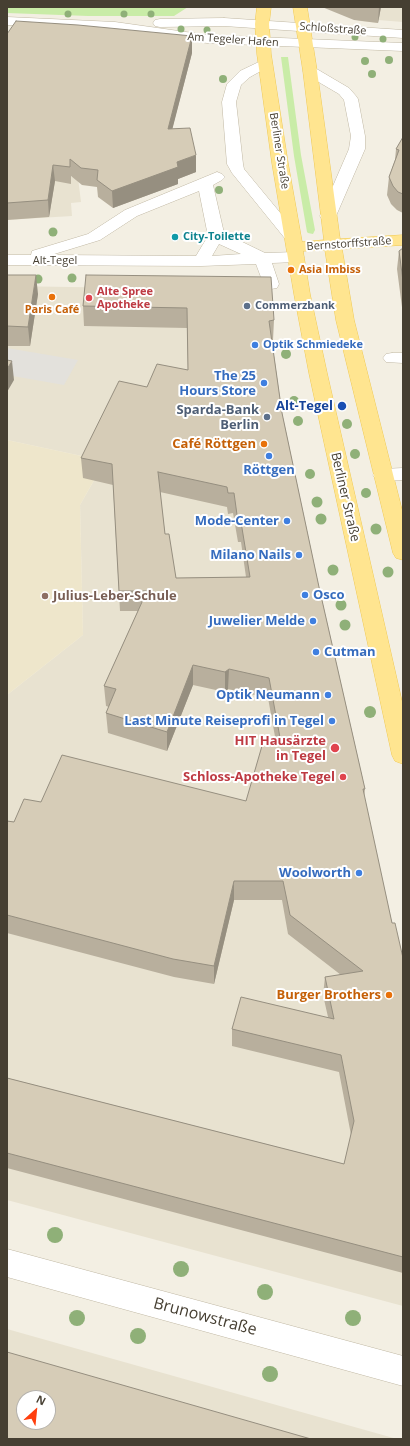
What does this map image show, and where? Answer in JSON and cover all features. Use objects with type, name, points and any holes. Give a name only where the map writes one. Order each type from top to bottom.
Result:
[{"type":"main road","name":"Berliner Straße","points":[[264,7],[262,24],[265,63],[294,247],[318,373],[403,755]]},
{"type":"main road","points":[[300,7],[310,71],[328,216],[348,336],[403,553]]},
{"type":"main road","name":"Bernstorffstraße","points":[[294,247],[403,240]]},
{"type":"street","name":"Am Tegeler Hafen","points":[[7,21],[115,26],[207,39],[305,44]]},
{"type":"street","name":"Am Tegeler Hafen","points":[[115,26],[184,22],[262,24]]},
{"type":"street","name":"Schloßstraße","points":[[262,24],[403,34]]},
{"type":"street","name":"Schloßstraße","points":[[305,44],[403,47]]},
{"type":"street","name":"Berliner Straße","points":[[265,63],[245,74],[234,84],[229,102],[235,164],[237,170],[294,247]]},
{"type":"street","points":[[310,71],[344,91],[351,99],[358,136],[356,149],[328,216]]},
{"type":"street","points":[[12,260],[94,237],[131,212],[211,180],[216,236],[201,261]]},
{"type":"street","points":[[216,236],[262,258],[271,284]]},
{"type":"street","name":"Alt-Tegel","points":[[12,260],[201,261],[262,258],[294,247]]},
{"type":"street","points":[[383,475],[403,474]]},
{"type":"street","name":"Brunowstraße","points":[[7,1263],[403,1371]]},
{"type":"shaded area","points":[[335,7],[403,7],[403,22],[378,20],[378,23],[360,21]]},
{"type":"shaded area","points":[[7,164],[78,178],[81,202],[71,203],[72,216],[7,220]]},
{"type":"shaded area","points":[[7,286],[263,290],[272,330],[273,340],[269,341],[274,386],[403,991],[403,1306],[7,1200],[7,695],[83,635],[80,505],[105,461],[7,440]]},
{"type":"shaded area","points":[[7,348],[78,360],[64,385],[7,375]]},
{"type":"shaded area","name":"Julius-Leber-Schule","points":[[7,440],[105,461],[80,505],[83,635],[7,695]]},
{"type":"shaded area","points":[[7,1329],[397,1439],[7,1439]]},
{"type":"green space","points":[[7,7],[188,7],[174,16],[88,16],[7,13]]},
{"type":"green space","points":[[281,57],[288,57],[301,155],[315,230],[313,234],[307,232],[294,156]]},
{"type":"building","points":[[16,21],[78,25],[192,36],[168,129],[190,128],[196,155],[177,162],[178,167],[112,191],[97,180],[98,170],[81,168],[70,159],[70,167],[53,165],[48,200],[7,203],[7,34]]},
{"type":"building","points":[[403,137],[403,194],[398,192],[393,186],[389,177],[399,150],[396,149]]},
{"type":"building","points":[[403,248],[403,281],[399,251]]},
{"type":"building","points":[[7,275],[36,275],[28,327],[7,326]]},
{"type":"building","points":[[86,275],[271,277],[274,320],[269,321],[282,413],[319,587],[365,789],[363,789],[392,923],[395,923],[403,958],[403,1257],[7,1153],[7,1078],[344,1164],[354,1121],[341,1055],[232,1029],[241,997],[334,1019],[325,977],[363,971],[290,915],[283,881],[234,881],[214,966],[173,959],[7,915],[7,821],[14,822],[24,799],[41,802],[62,755],[246,801],[264,739],[281,743],[269,678],[229,669],[225,672],[193,665],[167,732],[106,713],[116,689],[104,686],[147,591],[119,591],[112,464],[81,458],[119,381],[147,387],[157,364],[188,370],[187,308],[83,306]],"holes":[[[158,472],[227,487],[228,493],[234,493],[238,522],[241,522],[250,577],[176,578],[169,534],[165,534]]]},
{"type":"building","points":[[7,360],[12,361],[7,369]]},
{"type":"building","points":[[7,1352],[311,1439],[7,1439]]},
{"type":"place","name":"City-Toilette","points":[[175,237]]},
{"type":"place","name":"Asia Imbiss","points":[[291,270]]},
{"type":"place","name":"Paris Café","points":[[52,297]]},
{"type":"place","name":"Alte Spree Apotheke","points":[[89,298]]},
{"type":"place","name":"Commerzbank","points":[[247,306]]},
{"type":"place","name":"Optik Schmiedeke","points":[[255,345]]},
{"type":"place","name":"The 25 Hours Store","points":[[264,383]]},
{"type":"place","name":"Alt-Tegel","points":[[342,406]]},
{"type":"place","name":"Sparda-Bank Berlin","points":[[267,417]]},
{"type":"place","name":"Café Röttgen","points":[[264,444]]},
{"type":"place","name":"Röttgen","points":[[269,456]]},
{"type":"place","name":"Mode-Center","points":[[287,521]]},
{"type":"place","name":"Milano Nails","points":[[299,555]]},
{"type":"place","name":"Osco","points":[[305,595]]},
{"type":"place","name":"Julius-Leber-Schule","points":[[45,596]]},
{"type":"place","name":"Juwelier Melde","points":[[313,621]]},
{"type":"place","name":"Cutman","points":[[316,652]]},
{"type":"place","name":"Optik Neumann","points":[[328,695]]},
{"type":"place","name":"Last Minute Reiseprofi in Tegel","points":[[332,721]]},
{"type":"place","name":"HIT Hausärzte in Tegel","points":[[335,748]]},
{"type":"place","name":"Schloss-Apotheke Tegel","points":[[343,777]]},
{"type":"place","name":"Woolworth","points":[[359,873]]},
{"type":"place","name":"Burger Brothers","points":[[389,995]]}]
